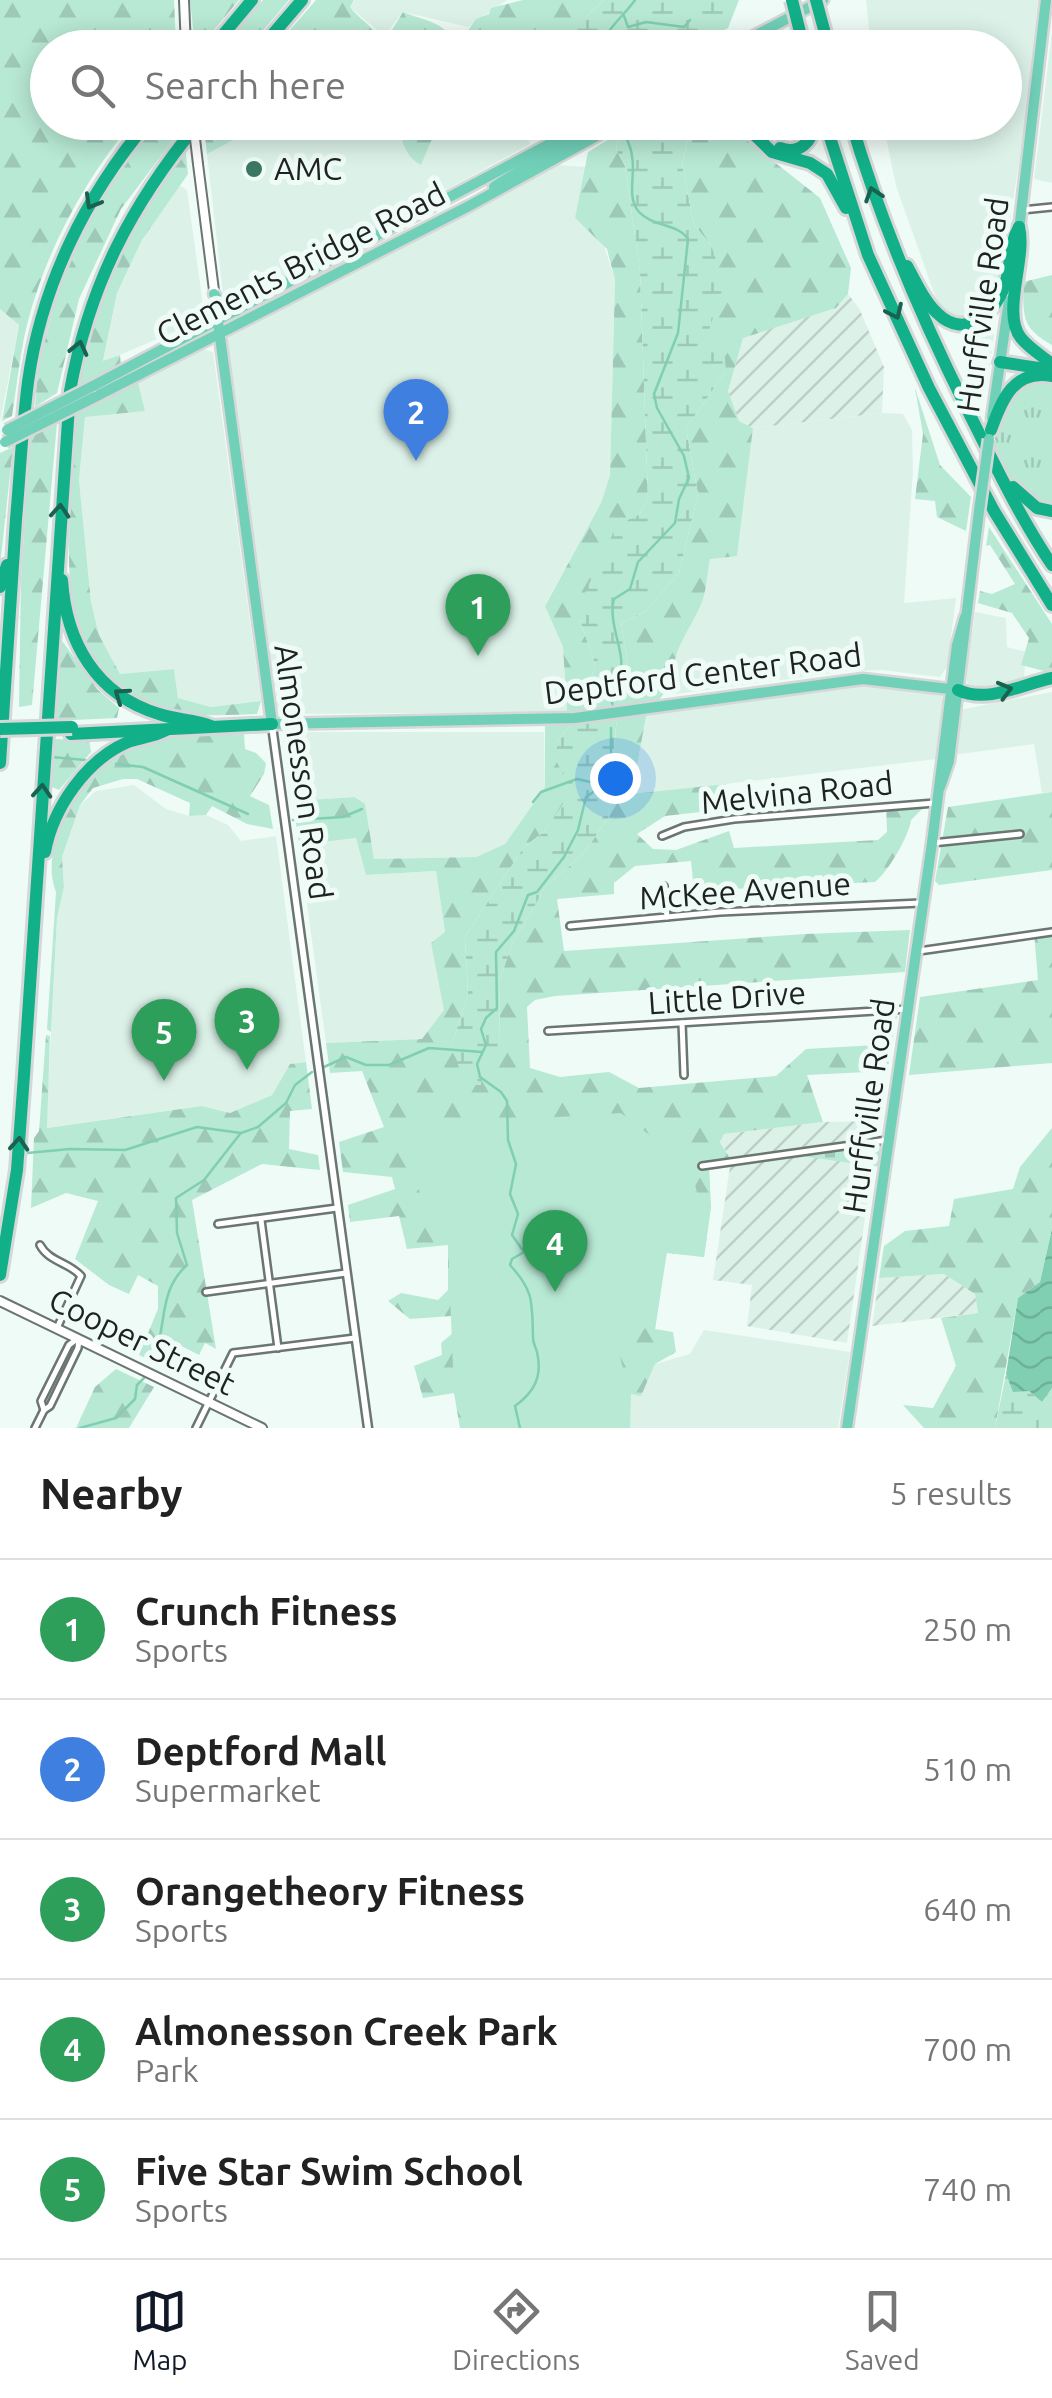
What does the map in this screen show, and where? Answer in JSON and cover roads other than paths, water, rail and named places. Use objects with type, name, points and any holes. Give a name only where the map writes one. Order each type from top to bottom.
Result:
[{"type":"highway","points":[[227,30],[252,0]]},
{"type":"highway","points":[[276,30],[302,0]]},
{"type":"highway","points":[[792,0],[800,30]]},
{"type":"highway","points":[[820,0],[826,30]]},
{"type":"highway","points":[[0,763],[28,382],[47,299],[64,255],[96,194],[135,140]]},
{"type":"highway","points":[[0,1275],[17,1170],[70,390],[91,306],[128,221],[183,140]]},
{"type":"highway","points":[[759,140],[772,152],[810,163],[827,174],[955,439],[1052,605]]},
{"type":"highway","points":[[768,140],[780,148],[795,150],[809,140]]},
{"type":"highway","points":[[831,140],[868,255]]},
{"type":"highway","points":[[857,140],[884,229],[941,360],[1052,564]]},
{"type":"highway","points":[[884,229],[933,310],[948,322],[964,324],[982,319],[996,304],[1006,282],[1013,238],[1019,228]]},
{"type":"highway","points":[[1019,228],[1022,239],[1015,294],[1016,329],[1022,341],[1052,370]]},
{"type":"highway","points":[[1000,362],[1052,370]]},
{"type":"highway","points":[[990,434],[1002,400],[1018,381],[1052,370]]},
{"type":"highway","points":[[990,455],[1025,500],[1052,511]]},
{"type":"highway","points":[[58,542],[66,616],[74,640],[92,670],[115,692],[140,707],[211,726]]},
{"type":"highway","points":[[0,586],[14,548]]},
{"type":"highway","points":[[954,689],[968,695],[989,694],[1052,678]]},
{"type":"highway","points":[[0,732],[272,724]]},
{"type":"highway","points":[[32,958],[46,846],[60,808],[100,760],[125,743],[191,726]]},
{"type":"highway","points":[[72,730],[166,730]]},
{"type":"main road","points":[[184,0],[185,30]]},
{"type":"main road","points":[[764,30],[820,0]]},
{"type":"main road","points":[[785,30],[834,0]]},
{"type":"main road","name":"Hurffville Road","points":[[850,1427],[938,797],[949,761],[954,689],[1022,210],[1046,0]]},
{"type":"main road","name":"Almonesson Road","points":[[197,140],[272,724]]},
{"type":"main road","name":"Clements Bridge Road","points":[[94,392],[194,346],[237,312],[557,140]]},
{"type":"main road","points":[[469,206],[511,173],[562,147],[565,140]]},
{"type":"main road","points":[[566,153],[572,140]]},
{"type":"main road","name":"Clements Bridge Road","points":[[3,437],[469,206],[589,140]]},
{"type":"main road","points":[[214,294],[222,306],[237,312]]},
{"type":"main road","points":[[194,346],[212,349],[224,360]]},
{"type":"main road","name":"Deptford Center Road","points":[[272,724],[575,718],[863,679],[954,689]]},
{"type":"main road","name":"Cooper Street","points":[[0,1300],[262,1428]]},
{"type":"street","points":[[1022,210],[1052,207]]},
{"type":"street","name":"Almonesson Road","points":[[272,724],[368,1428]]},
{"type":"street","name":"Melvina Road","points":[[662,836],[684,827],[734,819],[938,797]]},
{"type":"street","points":[[932,843],[1020,834]]},
{"type":"street","points":[[664,886],[667,917]]},
{"type":"street","name":"McKee Avenue","points":[[570,926],[923,903]]},
{"type":"street","points":[[916,951],[1052,932]]},
{"type":"street","name":"Little Drive","points":[[548,1031],[908,1009]]},
{"type":"street","points":[[682,1023],[684,1075]]},
{"type":"street","points":[[702,1166],[890,1139]]},
{"type":"street","points":[[218,1224],[337,1208]]},
{"type":"street","points":[[260,1220],[278,1348]]},
{"type":"street","points":[[40,1245],[46,1256],[81,1276],[57,1328]]},
{"type":"street","points":[[206,1292],[346,1273]]},
{"type":"street","points":[[196,1428],[234,1354],[356,1338]]},
{"type":"street","points":[[36,1428],[48,1387],[69,1344],[78,1339]]},
{"type":"water","points":[[1052,1229],[1052,1388],[1042,1402],[1029,1391],[1013,1392],[1006,1374],[1018,1298],[1040,1282]]},
{"type":"waterway","points":[[610,30],[635,0]]},
{"type":"waterway","points":[[624,16],[628,27],[646,22],[684,27],[690,20]]},
{"type":"waterway","points":[[612,703],[609,684],[621,666],[613,619],[614,599],[630,589],[638,562],[675,523],[679,499],[689,478],[684,456],[657,408],[654,394],[678,333],[688,239],[678,230],[645,217],[635,206],[627,140]]},
{"type":"waterway","points":[[520,1428],[515,1406],[535,1384],[539,1361],[533,1341],[530,1298],[524,1282],[510,1265],[512,1259],[524,1252],[512,1235],[518,1214],[510,1194],[516,1164],[508,1140],[507,1101],[480,1077],[477,1064],[486,1045],[481,1029],[497,1008],[496,952],[514,931],[528,895],[537,892],[564,857],[578,830],[586,797],[606,783],[611,728]]},
{"type":"waterway","points":[[52,757],[85,760]]},
{"type":"waterway","points":[[116,764],[143,767],[248,814]]},
{"type":"waterway","points":[[533,802],[541,792],[577,779],[603,785]]},
{"type":"waterway","points":[[293,820],[343,817],[362,809]]},
{"type":"waterway","points":[[324,1067],[346,1057],[366,1065],[389,1065],[429,1048],[482,1052]]},
{"type":"waterway","points":[[27,1153],[125,1150],[197,1127],[241,1133],[258,1127],[286,1103],[295,1085],[312,1072]]},
{"type":"waterway","points":[[151,1363],[171,1287],[187,1265],[177,1233],[176,1198],[204,1180],[240,1134]]},
{"type":"waterway","points":[[80,1428],[116,1418],[135,1399],[137,1385],[144,1378]]},
{"type":"place","name":"AMC","points":[[254,169]]},
{"type":"place","name":"Deptford Mall","points":[[416,461]]},
{"type":"place","name":"Crunch Fitness","points":[[478,656]]},
{"type":"place","name":"Orangetheory Fitness","points":[[247,1070]]},
{"type":"place","name":"Five Star Swim School","points":[[164,1081]]},
{"type":"place","name":"Almonesson Creek Park","points":[[555,1292]]}]
